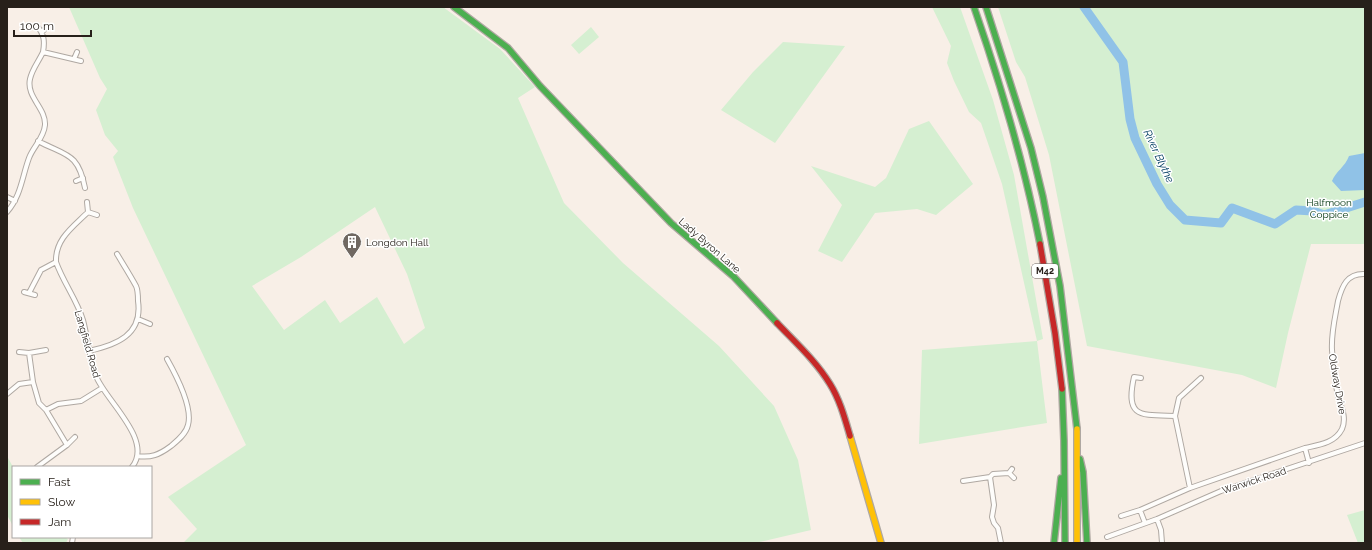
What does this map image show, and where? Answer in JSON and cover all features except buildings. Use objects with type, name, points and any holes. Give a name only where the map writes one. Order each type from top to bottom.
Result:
[{"type":"main road","name":"Lady Byron Lane","points":[[454,7],[508,48],[540,86],[671,223],[734,277],[816,365],[830,384],[842,410],[881,543]]},
{"type":"main road","name":"M42","points":[[974,7],[994,64],[1026,175],[1041,242],[1061,379],[1065,436],[1065,543]]},
{"type":"main road","name":"M42","points":[[986,7],[1032,148],[1044,197],[1063,305],[1077,443],[1077,543]]},
{"type":"main road","points":[[1054,543],[1061,471],[1061,379]]},
{"type":"main road","points":[[1077,443],[1083,472],[1086,543]]},
{"type":"street","points":[[7,212],[15,201],[22,184],[29,158],[43,132],[44,120],[30,92],[29,85],[45,44],[42,32],[37,26]]},
{"type":"street","points":[[42,32],[47,27]]},
{"type":"street","points":[[43,52],[81,61]]},
{"type":"street","points":[[74,59],[76,52]]},
{"type":"street","points":[[38,141],[62,151],[74,159],[79,167],[85,188]]},
{"type":"street","points":[[76,181],[83,178]]},
{"type":"street","points":[[7,197],[15,201]]},
{"type":"street","points":[[29,293],[41,270],[56,262],[57,245],[88,212],[87,202]]},
{"type":"street","points":[[88,212],[97,215]]},
{"type":"street","points":[[89,351],[111,346],[120,341],[134,329],[138,319],[139,306],[136,287],[117,254]]},
{"type":"street","name":"Langfield Road","points":[[56,262],[80,312],[96,378],[131,430],[136,444],[137,456]]},
{"type":"street","name":"Oldway Drive","points":[[1305,448],[1328,442],[1336,437],[1342,428],[1343,410],[1337,388],[1332,351],[1332,333],[1341,292],[1345,281],[1352,276],[1365,274]]},
{"type":"street","points":[[24,292],[34,294]]},
{"type":"street","points":[[138,319],[150,324]]},
{"type":"street","points":[[19,352],[29,353],[46,350]]},
{"type":"street","points":[[29,353],[33,382],[39,403],[46,410],[67,445]]},
{"type":"street","points":[[132,466],[137,456],[148,457],[162,453],[177,441],[189,424],[189,416],[184,395],[167,359]]},
{"type":"street","points":[[1141,378],[1134,377],[1130,396],[1133,405],[1138,412],[1147,415],[1175,416]]},
{"type":"street","points":[[1190,488],[1175,416],[1179,398],[1201,378]]},
{"type":"street","points":[[7,394],[19,384],[33,382]]},
{"type":"street","points":[[46,410],[58,404],[81,400],[102,388]]},
{"type":"street","points":[[38,466],[67,445],[75,437]]},
{"type":"street","name":"Warwick Road","points":[[1107,537],[1157,519],[1221,491],[1365,443]]},
{"type":"street","points":[[1305,448],[1309,462]]},
{"type":"street","name":"Warwick Road","points":[[1121,516],[1140,510],[1190,488],[1305,448]]},
{"type":"street","points":[[1009,473],[1012,469]]},
{"type":"street","points":[[963,481],[990,477],[993,474],[1009,473],[1014,478]]},
{"type":"street","points":[[990,477],[994,506],[992,517],[998,528],[1001,543]]},
{"type":"street","points":[[1140,510],[1145,523]]},
{"type":"street","points":[[1157,519],[1161,530],[1162,543]]},
{"type":"green space","points":[[69,7],[443,7],[500,49],[535,87],[518,98],[564,203],[623,263],[719,346],[774,406],[798,460],[811,530],[755,543],[183,543],[197,529],[168,497],[246,445],[133,208],[113,157],[118,151],[105,135],[96,110],[107,89],[100,78]],"holes":[[[375,207],[407,274],[425,328],[404,344],[377,297],[340,323],[325,300],[284,330],[252,286],[301,257]]]},
{"type":"green space","points":[[932,7],[960,7],[993,100],[1014,175],[1043,339],[1037,341],[1002,184],[981,123],[969,112],[954,81],[947,63],[951,46]]},
{"type":"green space","name":"Halfmoon Coppice","points":[[998,7],[1365,7],[1365,244],[1311,244],[1288,333],[1276,388],[1242,375],[1087,346],[1049,155],[1025,77],[1016,62]]},
{"type":"green space","points":[[591,27],[599,37],[579,54],[571,45]]},
{"type":"green space","points":[[783,42],[845,46],[775,143],[721,110],[753,72]]},
{"type":"green space","points":[[929,121],[973,184],[936,215],[917,209],[875,213],[842,262],[818,251],[842,205],[811,166],[875,187],[886,178],[909,129]]},
{"type":"green space","points":[[1037,341],[1047,423],[919,444],[922,350]]},
{"type":"green space","points":[[7,456],[12,466],[12,524],[7,515]]},
{"type":"green space","points":[[1365,510],[1365,543],[1358,543],[1347,515]]},
{"type":"green space","points":[[20,538],[68,539],[66,543],[23,543]]},
{"type":"water","points":[[1365,153],[1365,190],[1341,191],[1332,181],[1336,174],[1349,156]]},
{"type":"waterway","name":"River Blythe","points":[[1084,7],[1123,62],[1130,119],[1135,138],[1157,184],[1170,205],[1185,220],[1221,223],[1232,208],[1275,224],[1296,210],[1313,211],[1324,215],[1365,202]]},
{"type":"traffic: fast","points":[[454,7],[508,48],[540,86],[671,223],[734,277],[777,323]]},
{"type":"traffic: fast","points":[[974,7],[1011,124],[1027,184],[1040,244]]},
{"type":"traffic: fast","points":[[986,7],[1031,148],[1043,197],[1060,286],[1077,429]]},
{"type":"traffic: fast","points":[[1062,389],[1065,543]]},
{"type":"traffic: fast","points":[[1080,459],[1083,472],[1087,543]]},
{"type":"traffic: fast","points":[[1054,543],[1061,478]]},
{"type":"traffic: slow","points":[[1077,429],[1077,543]]},
{"type":"traffic: slow","points":[[850,436],[881,543]]},
{"type":"traffic: jam","points":[[1040,244],[1055,333],[1062,389]]},
{"type":"traffic: jam","points":[[777,323],[812,360],[834,390],[850,436]]},
{"type":"place","name":"Longdon Hall","points":[[352,259]]}]
